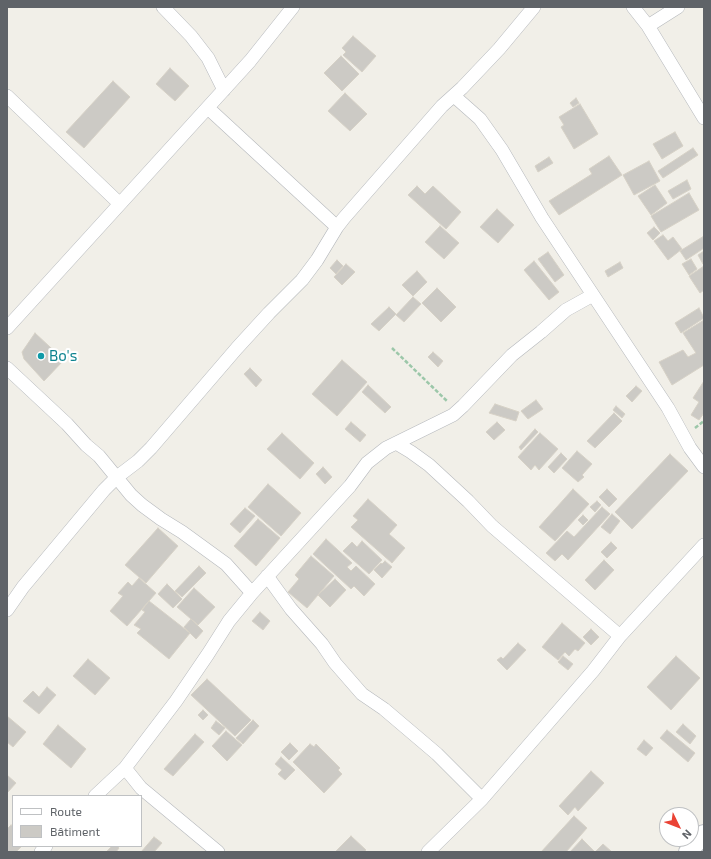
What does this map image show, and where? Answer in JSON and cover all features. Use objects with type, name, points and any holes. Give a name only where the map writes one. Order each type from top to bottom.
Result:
[{"type":"main road","points":[[688,852],[704,834]]},
{"type":"street","points":[[163,7],[191,36],[208,58],[224,90]]},
{"type":"street","points":[[7,328],[250,61],[293,7]]},
{"type":"street","points":[[7,610],[23,587],[104,490],[117,476],[138,461],[151,448],[237,348],[302,280],[317,260],[337,227],[442,106],[462,88],[499,49],[534,7]]},
{"type":"street","points":[[633,7],[648,26],[704,118]]},
{"type":"street","points":[[648,26],[678,7]]},
{"type":"street","points":[[7,96],[120,204]]},
{"type":"street","points":[[454,96],[480,119],[502,150],[542,218],[668,408],[690,448],[704,467]]},
{"type":"street","points":[[208,108],[337,227]]},
{"type":"street","points":[[96,795],[126,768],[176,701],[229,621],[267,576],[350,486],[367,463],[386,448],[453,415],[512,354],[541,332],[566,310],[593,295]]},
{"type":"street","points":[[7,368],[99,456],[142,505],[226,564],[252,593]]},
{"type":"street","points":[[396,443],[429,466],[468,501],[492,526],[620,636]]},
{"type":"street","points":[[428,852],[482,799],[588,677],[620,636],[704,546]]},
{"type":"street","points":[[267,576],[291,609],[322,644],[335,663],[362,694],[389,713],[437,754],[482,799]]},
{"type":"street","points":[[126,768],[141,788],[218,852]]},
{"type":"path","points":[[392,348],[448,402],[453,415]]},
{"type":"building","points":[[353,36],[376,56],[362,72],[343,55],[346,52],[342,48]]},
{"type":"building","points":[[341,56],[359,74],[342,91],[324,73]]},
{"type":"building","points":[[170,68],[189,86],[175,101],[156,84]]},
{"type":"building","points":[[113,81],[130,97],[84,148],[66,132]]},
{"type":"building","points":[[345,93],[367,114],[350,131],[328,111]]},
{"type":"building","points":[[576,98],[579,103],[573,107],[570,103]]},
{"type":"building","points":[[580,104],[598,134],[574,149],[561,127],[564,125],[559,117]]},
{"type":"building","points":[[675,132],[683,146],[662,159],[653,144]]},
{"type":"building","points":[[693,148],[698,155],[663,178],[658,171]]},
{"type":"building","points":[[609,156],[622,175],[559,215],[549,201],[592,174],[589,169]]},
{"type":"building","points":[[549,157],[553,163],[538,172],[535,166]]},
{"type":"building","points":[[649,161],[660,181],[634,195],[623,175]]},
{"type":"building","points":[[687,180],[691,189],[673,199],[668,191]]},
{"type":"building","points":[[655,185],[667,203],[651,215],[638,196]]},
{"type":"building","points":[[417,186],[425,194],[433,186],[461,212],[446,229],[408,195]]},
{"type":"building","points":[[689,193],[699,210],[661,232],[651,216]]},
{"type":"building","points":[[497,209],[514,225],[498,243],[480,227]]},
{"type":"building","points":[[440,226],[459,243],[444,259],[425,242]]},
{"type":"building","points":[[654,227],[660,233],[653,240],[647,233]]},
{"type":"building","points":[[663,235],[668,241],[673,237],[682,249],[668,260],[654,241]]},
{"type":"building","points":[[704,236],[704,248],[686,260],[680,251]]},
{"type":"building","points":[[704,251],[704,263],[703,264],[698,255]]},
{"type":"building","points":[[548,252],[564,275],[555,282],[538,259]]},
{"type":"building","points":[[691,259],[697,269],[689,275],[682,264]]},
{"type":"building","points":[[337,260],[343,266],[336,274],[330,268]]},
{"type":"building","points":[[534,261],[559,292],[549,300],[524,270]]},
{"type":"building","points":[[620,262],[623,268],[608,277],[605,271]]},
{"type":"building","points":[[346,264],[355,272],[342,285],[334,277]]},
{"type":"building","points":[[704,266],[704,290],[700,293],[689,276]]},
{"type":"building","points":[[417,271],[427,282],[413,296],[402,285]]},
{"type":"building","points":[[437,288],[456,307],[441,322],[422,303]]},
{"type":"building","points":[[413,297],[421,304],[404,322],[396,315]]},
{"type":"building","points":[[389,307],[396,314],[379,331],[371,324]]},
{"type":"building","points":[[699,308],[704,318],[681,333],[675,323]]},
{"type":"building","points":[[704,320],[704,365],[672,385],[659,362],[683,350],[688,357],[696,353],[683,333]]},
{"type":"building","name":"Bo's","points":[[35,333],[64,360],[44,381],[24,359],[22,352]]},
{"type":"building","points":[[433,352],[443,361],[438,367],[428,357]]},
{"type":"building","points":[[342,360],[367,382],[337,416],[312,394]]},
{"type":"building","points":[[250,368],[262,380],[256,387],[244,374]]},
{"type":"building","points":[[704,381],[704,413],[699,420],[691,415],[699,402],[693,398]]},
{"type":"building","points":[[368,385],[391,407],[385,413],[362,392]]},
{"type":"building","points":[[636,386],[642,391],[632,402],[626,396]]},
{"type":"building","points":[[536,400],[543,409],[528,419],[521,411]]},
{"type":"building","points":[[495,404],[519,412],[516,421],[489,413]]},
{"type":"building","points":[[616,406],[625,414],[622,418],[613,410]]},
{"type":"building","points":[[614,413],[622,421],[595,448],[587,441]]},
{"type":"building","points":[[351,422],[366,435],[360,442],[345,429]]},
{"type":"building","points":[[497,422],[505,430],[494,440],[486,432]]},
{"type":"building","points":[[535,429],[538,432],[521,450],[519,447]]},
{"type":"building","points":[[282,433],[314,463],[300,479],[267,449]]},
{"type":"building","points":[[540,433],[558,449],[539,470],[535,465],[531,470],[518,457]]},
{"type":"building","points":[[577,451],[592,464],[582,475],[584,477],[578,482],[562,468]]},
{"type":"building","points":[[561,453],[567,459],[554,473],[548,467]]},
{"type":"building","points":[[670,454],[688,471],[632,529],[615,512]]},
{"type":"building","points":[[323,467],[332,477],[325,484],[316,474]]},
{"type":"building","points":[[268,484],[301,513],[281,536],[248,507]]},
{"type":"building","points":[[573,489],[589,504],[555,541],[539,527]]},
{"type":"building","points":[[607,489],[617,499],[609,507],[599,497]]},
{"type":"building","points":[[368,499],[397,525],[389,534],[405,548],[392,563],[351,527],[358,520],[353,516]]},
{"type":"building","points":[[597,501],[601,505],[595,512],[590,507]]},
{"type":"building","points":[[602,507],[610,514],[568,560],[562,554],[555,561],[546,553],[567,531],[574,537]]},
{"type":"building","points":[[245,508],[255,516],[240,533],[230,524]]},
{"type":"building","points":[[612,514],[620,521],[610,534],[601,527]]},
{"type":"building","points":[[583,515],[588,520],[583,525],[578,520]]},
{"type":"building","points":[[258,519],[280,538],[256,566],[234,546]]},
{"type":"building","points":[[158,528],[178,546],[146,583],[125,565]]},
{"type":"building","points":[[326,539],[352,563],[347,567],[351,571],[356,566],[375,584],[364,596],[354,586],[351,589],[313,554]]},
{"type":"building","points":[[362,541],[382,560],[369,574],[343,551],[352,542],[357,547]]},
{"type":"building","points":[[611,542],[617,548],[607,558],[601,552]]},
{"type":"building","points":[[311,556],[334,576],[307,608],[288,592],[299,579],[295,575]]},
{"type":"building","points":[[604,560],[614,570],[595,590],[585,580]]},
{"type":"building","points":[[385,561],[392,567],[382,578],[374,570]]},
{"type":"building","points":[[199,566],[206,573],[182,597],[175,591]]},
{"type":"building","points":[[139,578],[156,593],[127,626],[110,611],[123,596],[118,593],[128,582],[132,586]]},
{"type":"building","points":[[335,579],[346,590],[330,607],[318,595]]},
{"type":"building","points":[[167,584],[182,599],[173,608],[158,594]]},
{"type":"building","points":[[194,588],[215,607],[198,625],[177,607]]},
{"type":"building","points":[[149,601],[190,633],[169,659],[137,633],[141,629],[134,625],[145,612],[142,610]]},
{"type":"building","points":[[260,612],[270,621],[263,630],[252,621]]},
{"type":"building","points":[[191,619],[203,631],[196,639],[184,627]]},
{"type":"building","points":[[562,623],[585,643],[578,651],[575,649],[569,656],[565,652],[558,660],[542,647]]},
{"type":"building","points":[[591,629],[599,637],[591,645],[583,637]]},
{"type":"building","points":[[518,643],[526,650],[507,670],[497,660],[501,657],[503,659]]},
{"type":"building","points":[[563,656],[573,664],[568,670],[558,662]]},
{"type":"building","points":[[676,656],[700,678],[671,710],[647,687]]},
{"type":"building","points":[[88,659],[110,678],[95,695],[73,676]]},
{"type":"building","points":[[207,679],[251,720],[235,736],[191,695]]},
{"type":"building","points":[[47,687],[56,695],[39,714],[23,701],[33,691],[39,697]]},
{"type":"building","points":[[203,710],[208,715],[203,720],[198,715]]},
{"type":"building","points":[[7,716],[26,732],[13,747],[7,742]]},
{"type":"building","points":[[253,720],[259,726],[243,744],[236,738]]},
{"type":"building","points":[[216,721],[225,728],[219,735],[211,728]]},
{"type":"building","points":[[683,724],[696,736],[690,744],[676,732]]},
{"type":"building","points":[[58,725],[86,749],[71,768],[43,744]]},
{"type":"building","points":[[667,730],[695,753],[688,762],[660,738]]},
{"type":"building","points":[[226,731],[242,745],[227,761],[212,746]]},
{"type":"building","points":[[195,734],[204,742],[173,776],[164,769]]},
{"type":"building","points":[[644,740],[653,748],[646,756],[637,749]]},
{"type":"building","points":[[290,743],[298,751],[289,760],[281,752]]},
{"type":"building","points":[[310,744],[314,747],[316,744],[340,768],[338,770],[342,774],[324,793],[293,762]]},
{"type":"building","points":[[281,757],[295,770],[285,780],[278,774],[282,770],[275,764]]},
{"type":"building","points":[[591,771],[604,783],[578,811],[575,807],[568,815],[559,806]]},
{"type":"building","points":[[7,775],[16,783],[8,792],[7,791]]},
{"type":"building","points":[[574,816],[587,828],[566,852],[541,852]]},
{"type":"building","points":[[12,826],[12,847],[21,847],[16,852],[7,852],[7,829]]},
{"type":"building","points":[[351,836],[366,850],[364,852],[335,852]]},
{"type":"building","points":[[154,837],[162,843],[154,852],[141,852]]},
{"type":"building","points":[[582,839],[595,852],[570,852]]},
{"type":"building","points":[[603,844],[612,852],[595,852]]},
{"type":"building","points":[[111,847],[119,848],[116,852],[107,851]]},
{"type":"place","name":"Bo's","points":[[41,356]]}]
